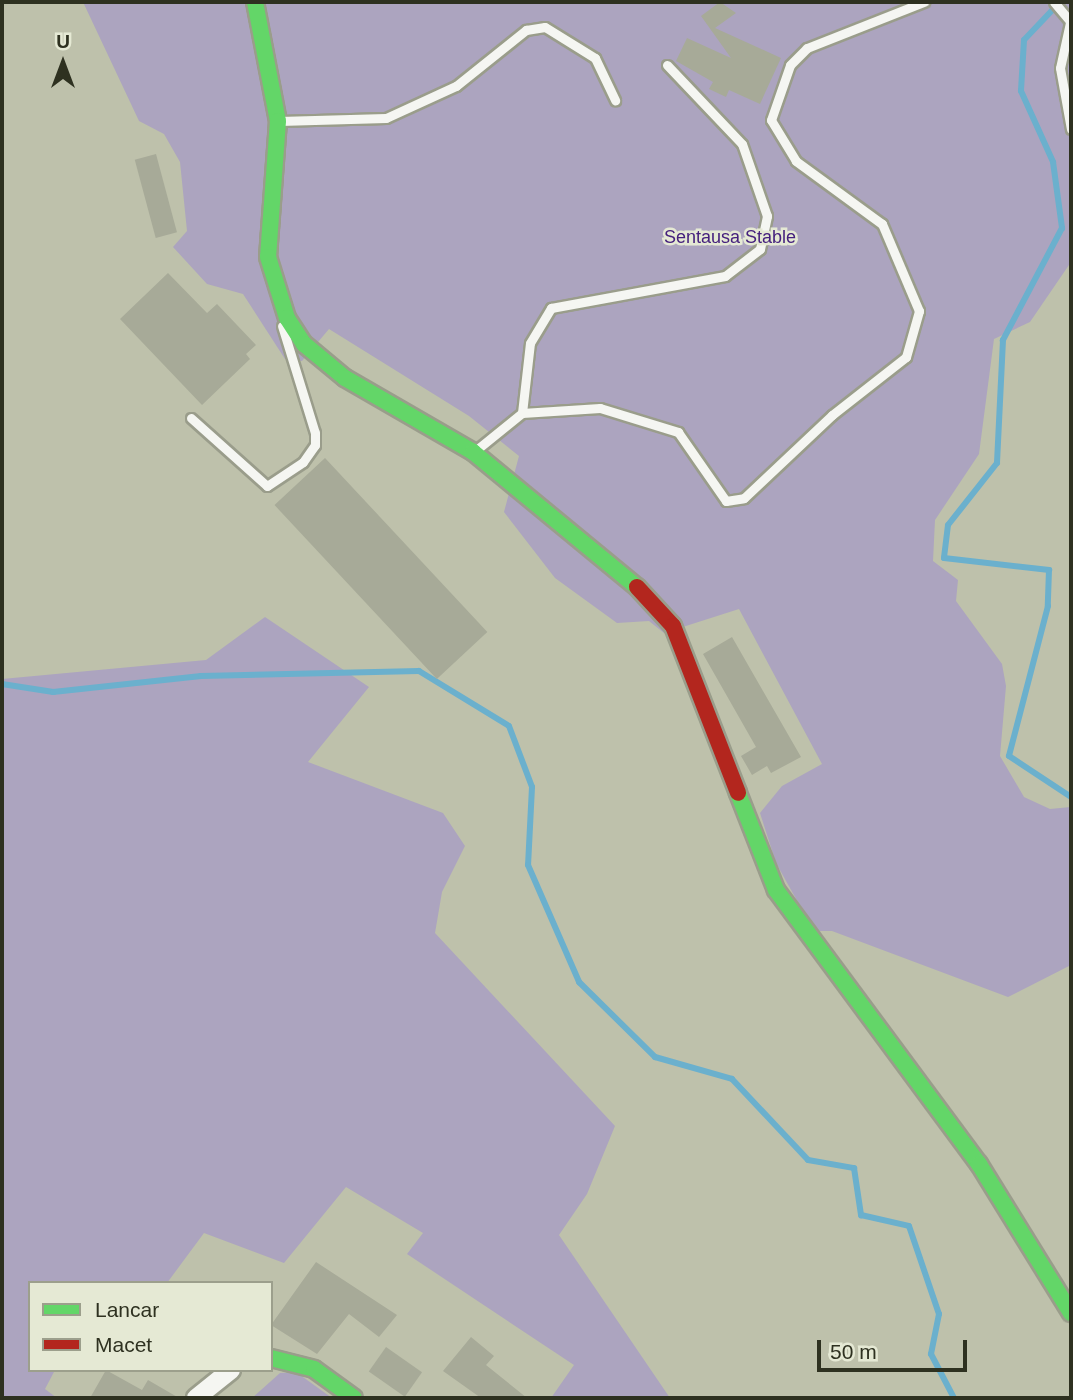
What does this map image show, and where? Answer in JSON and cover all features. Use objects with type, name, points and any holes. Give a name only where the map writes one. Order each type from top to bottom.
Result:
[{"type":"street","points":[[255,2],[278,121],[268,257],[280,303],[304,344],[345,378],[473,452],[626,575],[673,626],[776,890],[1017,1219],[1071,1313]]},
{"type":"street","points":[[273,1359],[314,1369],[354,1398]]},
{"type":"street","points":[[196,1398],[228,1372]]},
{"type":"lane","points":[[473,452],[522,413],[600,408],[678,432],[726,501],[735,500],[906,357],[919,311],[882,224],[796,161],[771,120],[790,65],[807,48],[924,2]]},
{"type":"lane","points":[[1054,2],[1068,17],[1060,68],[1071,129]]},
{"type":"lane","points":[[278,121],[386,118],[456,86],[526,30],[545,27],[595,58],[615,100]]},
{"type":"lane","points":[[522,413],[530,343],[551,308],[725,276],[760,249],[767,216],[741,144],[667,65]]},
{"type":"lane","points":[[191,418],[267,486],[284,480],[312,453],[315,433],[280,303]]},
{"type":"green space","name":"Sentausa Stable","points":[[83,2],[1071,2],[1071,262],[1030,322],[994,339],[979,454],[935,520],[933,561],[958,580],[956,601],[1002,664],[1006,686],[1000,756],[1024,797],[1050,809],[1071,807],[1071,965],[1008,997],[832,931],[814,931],[776,863],[760,813],[782,786],[822,764],[739,609],[664,633],[649,621],[617,623],[555,578],[504,512],[519,456],[469,416],[329,329],[302,361],[285,359],[243,294],[207,284],[173,247],[187,231],[180,162],[164,134],[139,121]]},
{"type":"green space","points":[[265,617],[369,687],[308,762],[443,813],[465,846],[442,892],[435,933],[615,1126],[587,1194],[559,1235],[670,1398],[551,1398],[574,1365],[407,1254],[423,1233],[346,1187],[284,1263],[204,1233],[168,1281],[28,1281],[28,1372],[54,1372],[45,1389],[57,1398],[2,1398],[2,679],[206,660]]},
{"type":"green space","points":[[296,1372],[332,1398],[252,1398],[280,1373]]},
{"type":"building","points":[[720,2],[736,13],[715,28],[781,58],[760,104],[729,90],[726,97],[709,89],[713,82],[676,61],[687,38],[731,58],[701,16]]},
{"type":"building","points":[[156,154],[177,232],[156,238],[135,160]]},
{"type":"building","points":[[168,273],[207,313],[217,304],[256,345],[246,354],[250,359],[202,405],[120,319]]},
{"type":"building","points":[[325,458],[487,632],[437,679],[275,505]]},
{"type":"building","points":[[732,637],[801,757],[771,773],[767,766],[752,775],[741,756],[756,747],[703,654]]},
{"type":"building","points":[[316,1262],[397,1315],[379,1337],[349,1314],[317,1354],[273,1326],[273,1322]]},
{"type":"building","points":[[471,1337],[494,1356],[486,1365],[527,1398],[481,1398],[443,1371]]},
{"type":"building","points":[[386,1347],[422,1372],[405,1397],[369,1372]]},
{"type":"building","points":[[105,1372],[110,1372],[142,1390],[148,1380],[179,1398],[90,1398]]},
{"type":"waterway","points":[[1060,2],[1024,40],[1021,91],[1053,162],[1062,228],[1003,340],[997,463],[948,525],[944,558],[1049,570],[1048,606],[1009,756],[1071,797]]},
{"type":"waterway","points":[[2,684],[53,692],[201,676],[419,671],[509,726],[532,787],[528,865],[579,982],[655,1057],[732,1079],[808,1160],[854,1168],[861,1215],[909,1226],[939,1314],[931,1354],[954,1398]]},
{"type":"traffic: fast","points":[[255,2],[278,121],[268,257],[287,318],[304,344],[345,378],[473,452],[637,587]]},
{"type":"traffic: fast","points":[[738,793],[776,890],[979,1164],[1071,1313]]},
{"type":"traffic: fast","points":[[273,1359],[314,1369],[354,1398]]},
{"type":"traffic: jam","points":[[637,587],[673,626],[738,793]]}]
